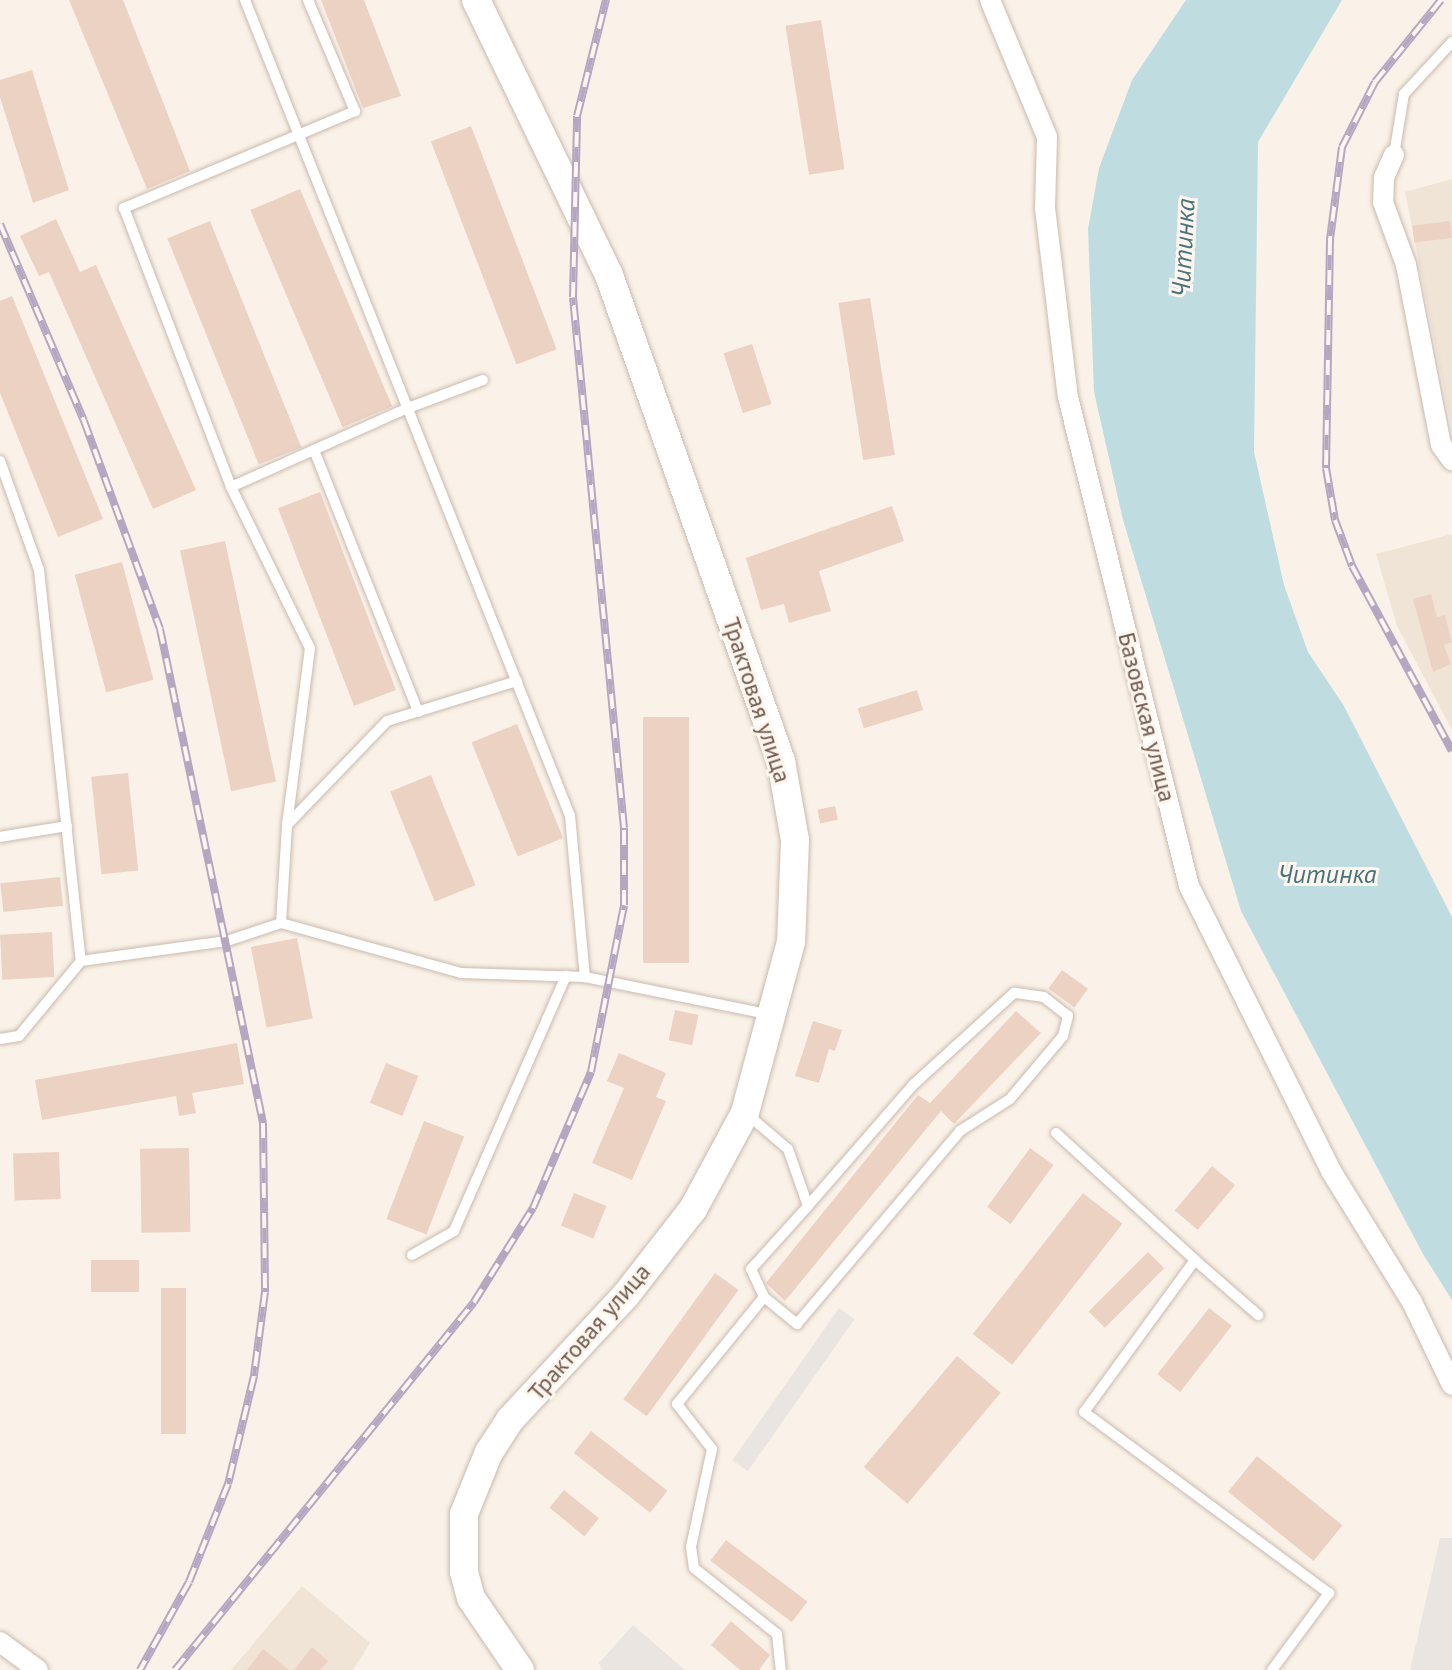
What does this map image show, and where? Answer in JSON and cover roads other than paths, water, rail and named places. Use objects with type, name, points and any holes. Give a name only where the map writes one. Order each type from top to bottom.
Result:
[{"type":"main road","name":"Трактовая улица","points":[[476,0],[609,275],[781,761],[795,840],[791,942],[745,1113],[693,1209],[626,1295],[510,1420],[472,1490],[464,1514],[464,1572],[471,1598],[520,1670]]},
{"type":"street","name":"Базовская улица","points":[[990,0],[1047,137],[1045,208],[1068,397],[1189,886],[1331,1171],[1412,1302],[1452,1385]]},
{"type":"street","points":[[1394,155],[1384,177],[1383,202],[1406,265],[1441,445],[1452,459]]},
{"type":"street","points":[[0,1642],[38,1670]]},
{"type":"lane","points":[[245,0],[570,816],[585,977]]},
{"type":"lane","points":[[281,923],[287,825],[310,648],[231,487],[124,208],[355,111],[308,0]]},
{"type":"lane","points":[[1394,155],[1404,94],[1452,42]]},
{"type":"lane","points":[[231,487],[408,408],[483,380]]},
{"type":"lane","points":[[314,450],[418,712]]},
{"type":"lane","points":[[0,461],[39,570],[81,961]]},
{"type":"lane","points":[[287,825],[387,721],[517,681]]},
{"type":"lane","points":[[0,837],[67,826]]},
{"type":"lane","points":[[0,1039],[19,1036],[81,961],[227,941],[281,923],[461,973],[585,977],[773,1015]]},
{"type":"lane","points":[[412,1255],[454,1231],[566,976]]},
{"type":"lane","points":[[1014,993],[1044,997],[1068,1016],[1063,1036],[1010,1099],[960,1131],[797,1324],[764,1297],[751,1269],[913,1085],[1014,993]]},
{"type":"lane","points":[[745,1113],[788,1149],[808,1206]]},
{"type":"lane","points":[[1056,1133],[1258,1315]]},
{"type":"lane","points":[[1195,1260],[1084,1412],[1329,1593],[1272,1670]]},
{"type":"lane","points":[[764,1297],[677,1404],[712,1449],[691,1547],[694,1568],[777,1634],[781,1670]]},
{"type":"water","name":"Читинка","points":[[1186,0],[1342,0],[1258,142],[1254,452],[1284,585],[1308,652],[1344,706],[1452,917],[1452,1300],[1423,1254],[1241,911],[1123,520],[1094,392],[1088,229],[1099,168],[1132,80]]},
{"type":"railway","points":[[175,1670],[474,1302],[533,1208],[591,1072],[624,905],[624,828],[573,297],[577,116],[606,0]]},
{"type":"railway","points":[[1441,0],[1375,82],[1342,147],[1330,240],[1326,468],[1335,520],[1352,566],[1452,751]]},
{"type":"railway","points":[[0,224],[84,421],[160,629],[263,1123],[265,1292],[254,1376],[228,1484],[189,1582],[140,1670]]}]
